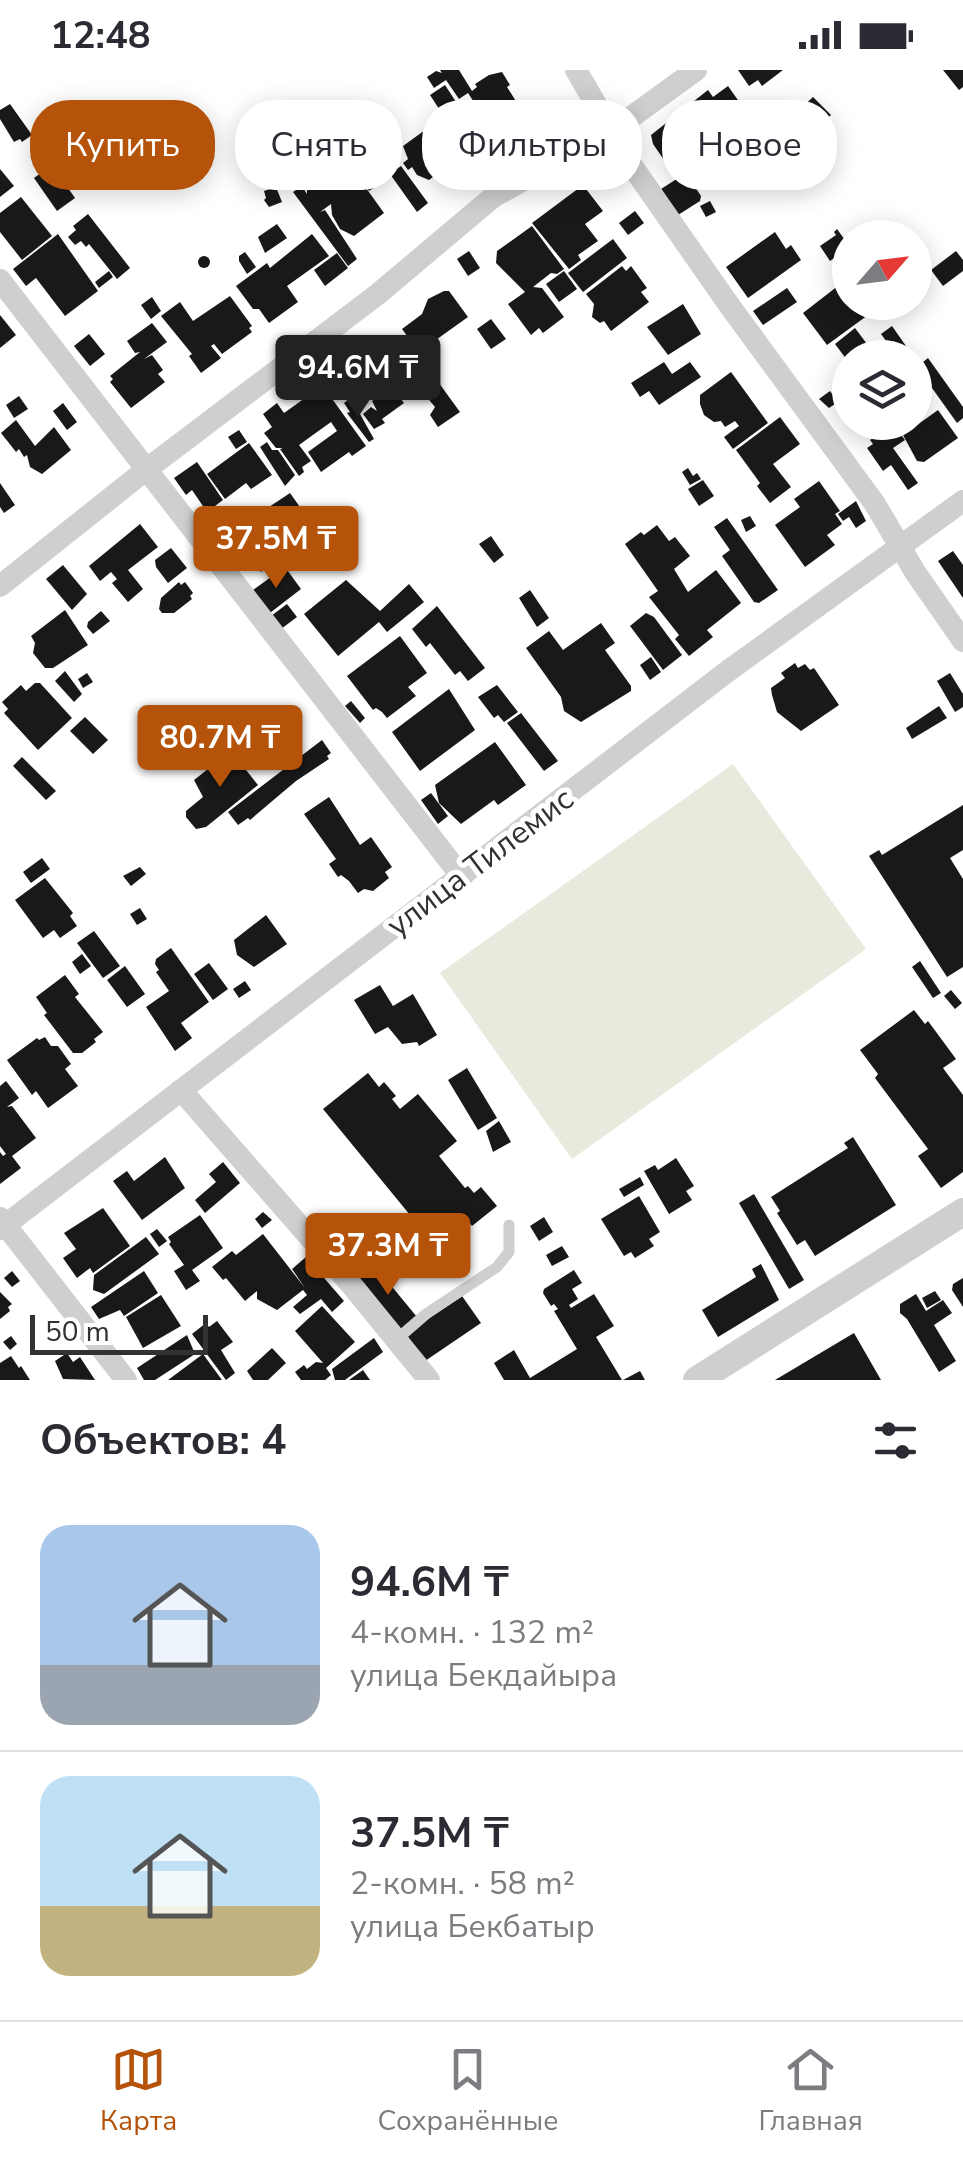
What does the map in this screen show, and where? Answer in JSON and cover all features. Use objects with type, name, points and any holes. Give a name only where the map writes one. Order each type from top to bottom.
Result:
[{"type":"street","points":[[576,70],[594,100]]},
{"type":"street","points":[[642,109],[696,70]]},
{"type":"street","points":[[642,179],[876,504],[963,642]]},
{"type":"street","points":[[0,586],[378,294],[505,190]]},
{"type":"street","points":[[0,280],[462,876]]},
{"type":"street","name":"улица Тилемис","points":[[2,1224],[728,671],[963,501]]},
{"type":"street","points":[[181,1090],[429,1380]]},
{"type":"street","points":[[697,1380],[963,1212]]},
{"type":"street","points":[[2,1224],[126,1380]]},
{"type":"lane","points":[[396,1340],[426,1314],[497,1267],[509,1252],[510,1226]]},
{"type":"shaded area","points":[[733,764],[866,949],[572,1159],[440,973]]},
{"type":"building","points":[[440,70],[459,70],[472,91],[477,87],[475,84],[489,75],[502,72],[515,100],[473,100],[468,93],[459,99],[446,80],[434,88],[427,77],[436,71],[442,73]]},
{"type":"building","points":[[738,70],[783,70],[762,86],[758,80],[749,86]]},
{"type":"building","points":[[943,70],[963,70],[963,87],[959,90]]},
{"type":"building","points":[[445,85],[455,100],[433,100],[430,95]]},
{"type":"building","points":[[728,86],[738,100],[695,100],[708,90],[713,97]]},
{"type":"building","points":[[10,104],[30,136],[14,142],[0,119],[0,110]]},
{"type":"building","points":[[662,126],[662,157],[653,144],[651,135]]},
{"type":"building","points":[[422,132],[422,177],[403,163],[408,159],[403,146]]},
{"type":"building","points":[[402,167],[428,203],[417,212],[401,190]]},
{"type":"building","points":[[0,169],[14,186],[0,197]]},
{"type":"building","points":[[661,189],[697,190],[700,201],[678,215]]},
{"type":"building","points":[[42,190],[69,190],[75,198],[57,211]]},
{"type":"building","points":[[277,190],[282,202],[269,207],[264,191]]},
{"type":"building","points":[[304,190],[307,194],[307,190],[367,190],[384,213],[354,236],[340,229],[331,204],[320,212],[325,210],[357,259],[348,266],[293,192]]},
{"type":"building","points":[[576,190],[587,190],[603,211],[585,224],[598,241],[578,255],[581,260],[569,269],[532,223]]},
{"type":"building","points":[[21,197],[52,236],[22,260],[0,232],[0,213]]},
{"type":"building","points":[[710,201],[716,212],[706,217],[700,206]]},
{"type":"building","points":[[635,211],[644,223],[628,235],[619,223]]},
{"type":"building","points":[[88,214],[130,268],[117,279],[89,244],[86,247],[81,241],[75,245],[68,237],[76,230],[73,226]]},
{"type":"building","points":[[277,224],[287,238],[265,253],[258,237]]},
{"type":"building","points":[[532,226],[564,269],[551,273],[533,287],[542,288],[564,317],[543,333],[539,328],[531,335],[508,304],[525,292],[496,263],[497,251]]},
{"type":"building","points":[[775,232],[786,249],[791,245],[801,260],[748,298],[726,267]]},
{"type":"building","points":[[58,234],[98,291],[65,316],[36,278],[26,286],[13,269]]},
{"type":"building","points":[[312,234],[329,256],[287,286],[298,302],[269,323],[236,286],[267,263],[270,268]]},
{"type":"building","points":[[832,238],[832,260],[830,261],[820,246]]},
{"type":"building","points":[[613,239],[627,258],[583,292],[568,273]]},
{"type":"building","points":[[469,251],[480,268],[468,276],[457,259]]},
{"type":"building","points":[[956,251],[963,260],[963,271],[943,286],[932,269]]},
{"type":"building","points":[[245,252],[256,267],[247,274],[239,261]]},
{"type":"building","points":[[337,253],[348,268],[325,286],[314,270]]},
{"type":"building","points":[[204,256],[210,262],[204,268],[198,262]]},
{"type":"building","points":[[622,266],[626,271],[631,266],[647,288],[641,292],[649,302],[611,331],[604,321],[600,323],[592,317],[594,304],[586,294]]},
{"type":"building","points":[[109,271],[113,277],[99,288],[95,282]]},
{"type":"building","points":[[564,271],[577,289],[559,302],[546,284]]},
{"type":"building","points":[[787,288],[797,302],[763,325],[753,311]]},
{"type":"building","points":[[449,291],[468,317],[419,352],[402,329],[422,314],[428,299]]},
{"type":"building","points":[[832,291],[832,320],[861,320],[827,345],[803,313]]},
{"type":"building","points":[[230,296],[252,326],[252,332],[222,354],[214,344],[211,346],[221,358],[201,373],[189,356],[192,354],[161,316],[180,302],[193,321]]},
{"type":"building","points":[[152,297],[161,311],[151,319],[141,305]]},
{"type":"building","points":[[683,304],[701,334],[668,355],[647,327]]},
{"type":"building","points":[[0,315],[16,335],[0,348]]},
{"type":"building","points":[[491,319],[506,339],[491,349],[477,329]]},
{"type":"building","points":[[152,323],[167,342],[144,359],[152,355],[163,370],[158,374],[165,382],[131,408],[110,382],[110,376],[140,352],[135,353],[127,341]]},
{"type":"building","points":[[892,326],[902,340],[885,340],[881,334]]},
{"type":"building","points":[[855,328],[864,340],[840,340]]},
{"type":"building","points":[[89,334],[105,354],[90,366],[74,346]]},
{"type":"building","points":[[389,338],[407,364],[361,396],[347,390],[347,367]]},
{"type":"building","points":[[664,362],[672,374],[690,362],[701,377],[659,405],[649,391],[640,397],[631,383]]},
{"type":"building","points":[[932,364],[963,407],[963,418],[957,423],[932,388]]},
{"type":"building","points":[[428,368],[460,412],[438,427],[430,415],[435,407],[412,379]]},
{"type":"building","points":[[731,372],[768,423],[733,449],[724,437],[739,426],[735,421],[725,427],[721,421],[714,422],[704,415],[700,404],[700,395]]},
{"type":"building","points":[[315,375],[366,446],[352,456],[349,452],[321,472],[308,452],[337,431],[331,422],[299,445],[311,461],[302,467],[304,472],[299,476],[280,449],[283,448],[276,448],[264,433],[272,427],[263,414],[277,403],[284,413],[319,388],[307,395],[300,386]]},
{"type":"building","points":[[391,386],[404,403],[374,429],[363,414],[371,407],[377,411],[372,401]]},
{"type":"building","points":[[830,391],[832,406],[829,408],[819,399]]},
{"type":"building","points":[[19,396],[28,409],[14,418],[6,405]]},
{"type":"building","points":[[351,398],[374,439],[369,442],[347,413],[350,412],[344,403]]},
{"type":"building","points":[[63,403],[77,422],[67,430],[53,411]]},
{"type":"building","points":[[938,410],[958,438],[924,462],[917,461],[906,440],[932,440],[932,414]]},
{"type":"building","points":[[780,417],[800,444],[773,464],[791,487],[770,503],[736,450]]},
{"type":"building","points":[[16,420],[35,446],[54,427],[71,450],[42,474],[30,467],[27,455],[24,457],[19,449],[16,452],[1,433]]},
{"type":"building","points":[[239,430],[247,442],[236,449],[228,437]]},
{"type":"building","points":[[870,440],[905,440],[893,448],[918,483],[908,490],[891,465],[883,471],[867,448],[873,444]]},
{"type":"building","points":[[267,442],[272,450],[278,450],[295,475],[285,486],[260,447]]},
{"type":"building","points":[[249,443],[272,475],[251,489],[246,483],[225,499],[207,474]]},
{"type":"building","points":[[197,462],[223,500],[207,512],[192,490],[186,495],[174,478]]},
{"type":"building","points":[[688,468],[701,479],[690,485],[682,472]]},
{"type":"building","points":[[703,480],[714,496],[699,506],[688,489]]},
{"type":"building","points":[[819,481],[840,511],[835,514],[842,524],[827,535],[835,545],[805,567],[775,525],[800,507],[794,499]]},
{"type":"building","points":[[0,483],[15,505],[4,513],[0,507]]},
{"type":"building","points":[[290,493],[324,541],[304,556],[269,507]]},
{"type":"building","points":[[856,501],[866,521],[856,528],[849,517],[843,521],[838,514]]},
{"type":"building","points":[[265,514],[273,516],[292,547],[276,565],[261,572],[248,557],[241,555],[236,544]]},
{"type":"building","points":[[750,516],[756,526],[746,532],[741,520]]},
{"type":"building","points":[[727,518],[778,590],[759,603],[754,602],[722,556],[730,550],[714,527]]},
{"type":"building","points":[[140,524],[158,547],[128,570],[143,589],[128,602],[112,583],[117,579],[111,572],[100,581],[89,566]]},
{"type":"building","points":[[657,525],[669,541],[675,537],[690,556],[674,569],[688,592],[716,570],[741,603],[707,630],[713,637],[689,656],[675,639],[679,635],[649,597],[658,591],[625,544]]},
{"type":"building","points":[[491,536],[504,555],[494,563],[479,544]]},
{"type":"building","points":[[171,548],[187,568],[168,583],[155,560]]},
{"type":"building","points":[[953,551],[963,565],[963,598],[938,561]]},
{"type":"building","points":[[63,565],[87,594],[72,610],[46,579]]},
{"type":"building","points":[[285,567],[301,589],[266,616],[253,590]]},
{"type":"building","points":[[346,580],[380,611],[409,584],[424,602],[387,632],[379,622],[338,656],[304,614]]},
{"type":"building","points":[[179,582],[185,582],[193,593],[192,599],[174,613],[162,613],[161,598]]},
{"type":"building","points":[[530,590],[549,618],[537,627],[519,598]]},
{"type":"building","points":[[287,604],[297,617],[281,629],[271,616]]},
{"type":"building","points":[[437,606],[485,668],[468,681],[460,671],[455,675],[430,643],[426,647],[412,629]]},
{"type":"building","points":[[65,610],[88,645],[53,668],[45,668],[33,653],[35,643],[31,636]]},
{"type":"building","points":[[101,611],[110,621],[93,634],[88,622]]},
{"type":"building","points":[[646,613],[654,617],[682,655],[663,670],[630,626]]},
{"type":"building","points":[[601,623],[615,643],[605,650],[631,691],[581,722],[564,711],[561,697],[526,648],[549,631],[563,650]]},
{"type":"building","points":[[400,636],[427,673],[408,687],[416,696],[387,718],[376,708],[373,710],[347,676]]},
{"type":"building","points":[[651,657],[661,672],[650,680],[640,665]]},
{"type":"building","points":[[795,663],[798,668],[805,664],[810,670],[814,668],[839,705],[801,731],[777,712],[771,688],[785,678],[781,673]]},
{"type":"building","points":[[65,671],[82,694],[74,702],[55,681]]},
{"type":"building","points":[[87,673],[93,682],[83,688],[78,679]]},
{"type":"building","points":[[950,673],[963,694],[963,707],[955,712],[937,681]]},
{"type":"building","points":[[40,683],[72,718],[38,750],[4,713],[8,709],[2,702],[21,685],[26,691]]},
{"type":"building","points":[[497,685],[518,712],[504,722],[498,715],[494,718],[478,697]]},
{"type":"building","points":[[449,689],[475,730],[420,771],[392,732]]},
{"type":"building","points":[[351,701],[365,718],[360,723],[345,706]]},
{"type":"building","points":[[267,706],[291,736],[264,753],[242,726]]},
{"type":"building","points":[[939,706],[947,718],[912,739],[906,728]]},
{"type":"building","points":[[521,713],[558,761],[544,771],[507,723]]},
{"type":"building","points":[[85,717],[108,740],[93,754],[70,731]]},
{"type":"building","points":[[322,740],[331,753],[329,759],[238,825],[228,812]]},
{"type":"building","points":[[495,742],[526,785],[498,805],[494,800],[461,824],[439,803],[435,785]]},
{"type":"building","points":[[231,751],[258,785],[206,827],[196,829],[186,817],[186,811],[203,797],[194,780]]},
{"type":"building","points":[[22,757],[56,791],[46,800],[13,766]]},
{"type":"building","points":[[431,793],[448,816],[438,824],[421,800]]},
{"type":"building","points":[[329,797],[360,845],[371,837],[392,867],[385,872],[389,878],[373,891],[364,889],[358,893],[349,881],[338,877],[329,864],[336,859],[304,814]]},
{"type":"building","points":[[963,805],[963,850],[950,858],[963,879],[963,967],[947,977],[869,856],[879,850],[882,855]]},
{"type":"building","points":[[42,858],[50,869],[31,883],[23,872]]},
{"type":"building","points":[[140,867],[146,874],[131,886],[123,876]]},
{"type":"building","points":[[45,878],[73,913],[70,916],[77,926],[60,938],[54,930],[43,938],[15,900]]},
{"type":"building","points":[[140,908],[147,919],[137,925],[130,914]]},
{"type":"building","points":[[266,915],[287,944],[254,967],[237,955],[234,940]]},
{"type":"building","points":[[94,931],[120,966],[103,978],[77,943]]},
{"type":"building","points":[[171,948],[209,1002],[181,1023],[192,1038],[175,1051],[146,1007],[169,991],[155,964]]},
{"type":"building","points":[[82,954],[91,966],[80,974],[72,962]]},
{"type":"building","points":[[920,961],[941,993],[933,998],[912,967]]},
{"type":"building","points":[[209,963],[228,989],[213,1000],[194,974]]},
{"type":"building","points":[[125,966],[145,994],[127,1007],[107,980]]},
{"type":"building","points":[[65,975],[79,994],[75,997],[103,1032],[82,1053],[73,1053],[44,1015],[47,1013],[36,997]]},
{"type":"building","points":[[245,981],[251,990],[239,998],[233,989]]},
{"type":"building","points":[[380,985],[393,1006],[413,994],[437,1035],[419,1046],[417,1042],[402,1044],[388,1027],[375,1034],[354,1000]]},
{"type":"building","points":[[951,990],[962,1003],[955,1009],[944,996]]},
{"type":"building","points":[[914,1010],[925,1024],[928,1021],[956,1059],[943,1068],[963,1095],[963,1172],[941,1188],[918,1156],[928,1149],[875,1078],[878,1074],[860,1050]]},
{"type":"building","points":[[45,1037],[51,1046],[58,1046],[71,1064],[65,1069],[78,1086],[48,1108],[36,1091],[32,1095],[7,1060],[37,1038]]},
{"type":"building","points":[[467,1068],[497,1118],[478,1130],[448,1080]]},
{"type":"building","points":[[368,1073],[379,1087],[384,1082],[396,1096],[392,1099],[400,1109],[418,1094],[457,1141],[439,1156],[465,1188],[468,1186],[474,1193],[481,1187],[497,1206],[472,1226],[466,1219],[443,1237],[440,1245],[433,1243],[323,1109]]},
{"type":"building","points":[[6,1081],[19,1098],[7,1107],[12,1106],[36,1138],[12,1156],[21,1168],[0,1184],[0,1152],[6,1154],[0,1146],[0,1086]]},
{"type":"building","points":[[499,1121],[511,1142],[493,1152],[486,1131]]},
{"type":"building","points":[[853,1137],[896,1205],[815,1256],[805,1240],[797,1245],[771,1197],[848,1148],[844,1143]]},
{"type":"building","points":[[165,1157],[185,1188],[142,1220],[113,1181],[127,1171],[134,1181]]},
{"type":"building","points":[[676,1158],[694,1186],[686,1191],[692,1200],[669,1214],[644,1171],[655,1165],[658,1170]]},
{"type":"building","points":[[223,1162],[240,1183],[205,1213],[195,1200],[216,1182],[209,1174]]},
{"type":"building","points":[[640,1177],[644,1185],[624,1197],[619,1189]]},
{"type":"building","points":[[754,1194],[804,1280],[789,1289],[739,1203]]},
{"type":"building","points":[[639,1196],[660,1232],[649,1239],[654,1246],[635,1258],[631,1252],[624,1256],[601,1219]]},
{"type":"building","points":[[103,1208],[130,1246],[93,1273],[90,1268],[77,1278],[63,1258],[76,1249],[64,1233]]},
{"type":"building","points":[[263,1212],[272,1220],[262,1228],[255,1219]]},
{"type":"building","points":[[200,1215],[223,1248],[192,1270],[200,1281],[186,1290],[174,1271],[184,1265],[168,1237]]},
{"type":"building","points":[[544,1217],[553,1232],[539,1241],[530,1226]]},
{"type":"building","points":[[157,1229],[167,1241],[159,1247],[150,1234]]},
{"type":"building","points":[[263,1234],[305,1288],[292,1269],[306,1257],[344,1301],[332,1312],[321,1299],[300,1314],[293,1307],[307,1295],[303,1290],[277,1310],[257,1299],[257,1291],[245,1301],[212,1267]]},
{"type":"building","points":[[146,1237],[159,1254],[104,1294],[93,1290],[94,1275]]},
{"type":"building","points":[[562,1246],[569,1257],[552,1266],[546,1255]]},
{"type":"building","points":[[761,1264],[779,1300],[718,1337],[702,1310],[756,1277],[752,1269]]},
{"type":"building","points":[[375,1266],[417,1317],[401,1330],[360,1278]]},
{"type":"building","points":[[574,1270],[582,1283],[572,1289],[578,1299],[569,1305],[571,1308],[594,1294],[614,1326],[596,1337],[622,1380],[504,1380],[494,1363],[514,1350],[530,1378],[577,1349],[554,1311],[558,1309],[554,1304],[551,1306],[543,1293]]},
{"type":"building","points":[[12,1271],[20,1281],[12,1287],[4,1278]]},
{"type":"building","points":[[144,1271],[158,1293],[124,1316],[120,1310],[99,1319],[91,1307]]},
{"type":"building","points":[[963,1278],[963,1307],[952,1290],[953,1284]]},
{"type":"building","points":[[935,1291],[941,1300],[927,1308],[922,1298]]},
{"type":"building","points":[[0,1292],[12,1304],[0,1319]]},
{"type":"building","points":[[916,1294],[926,1311],[943,1300],[952,1313],[934,1325],[956,1361],[939,1372],[900,1313],[900,1304]]},
{"type":"building","points":[[161,1295],[181,1326],[143,1348],[126,1317]]},
{"type":"building","points":[[462,1296],[481,1323],[425,1361],[406,1334]]},
{"type":"building","points":[[322,1306],[355,1342],[326,1368],[331,1375],[325,1380],[301,1380],[295,1372],[304,1365],[307,1369],[316,1362],[323,1363],[295,1331]]},
{"type":"building","points":[[217,1321],[233,1342],[221,1350],[235,1373],[226,1380],[192,1334],[206,1323],[209,1327]]},
{"type":"building","points":[[854,1333],[881,1380],[775,1380]]},
{"type":"building","points":[[187,1335],[195,1354],[155,1380],[144,1380],[137,1368]]},
{"type":"building","points":[[11,1336],[17,1344],[10,1350],[3,1342]]},
{"type":"building","points":[[374,1338],[383,1352],[345,1380],[335,1380],[332,1369]]},
{"type":"building","points":[[272,1348],[286,1363],[268,1380],[253,1380],[247,1371]]},
{"type":"building","points":[[67,1353],[73,1362],[80,1357],[95,1380],[63,1379],[55,1361]]},
{"type":"building","points":[[203,1354],[222,1380],[168,1380]]},
{"type":"building","points":[[11,1356],[30,1380],[0,1380],[0,1363]]},
{"type":"building","points":[[363,1370],[370,1380],[349,1380]]},
{"type":"building","points":[[640,1371],[645,1380],[623,1380]]}]
